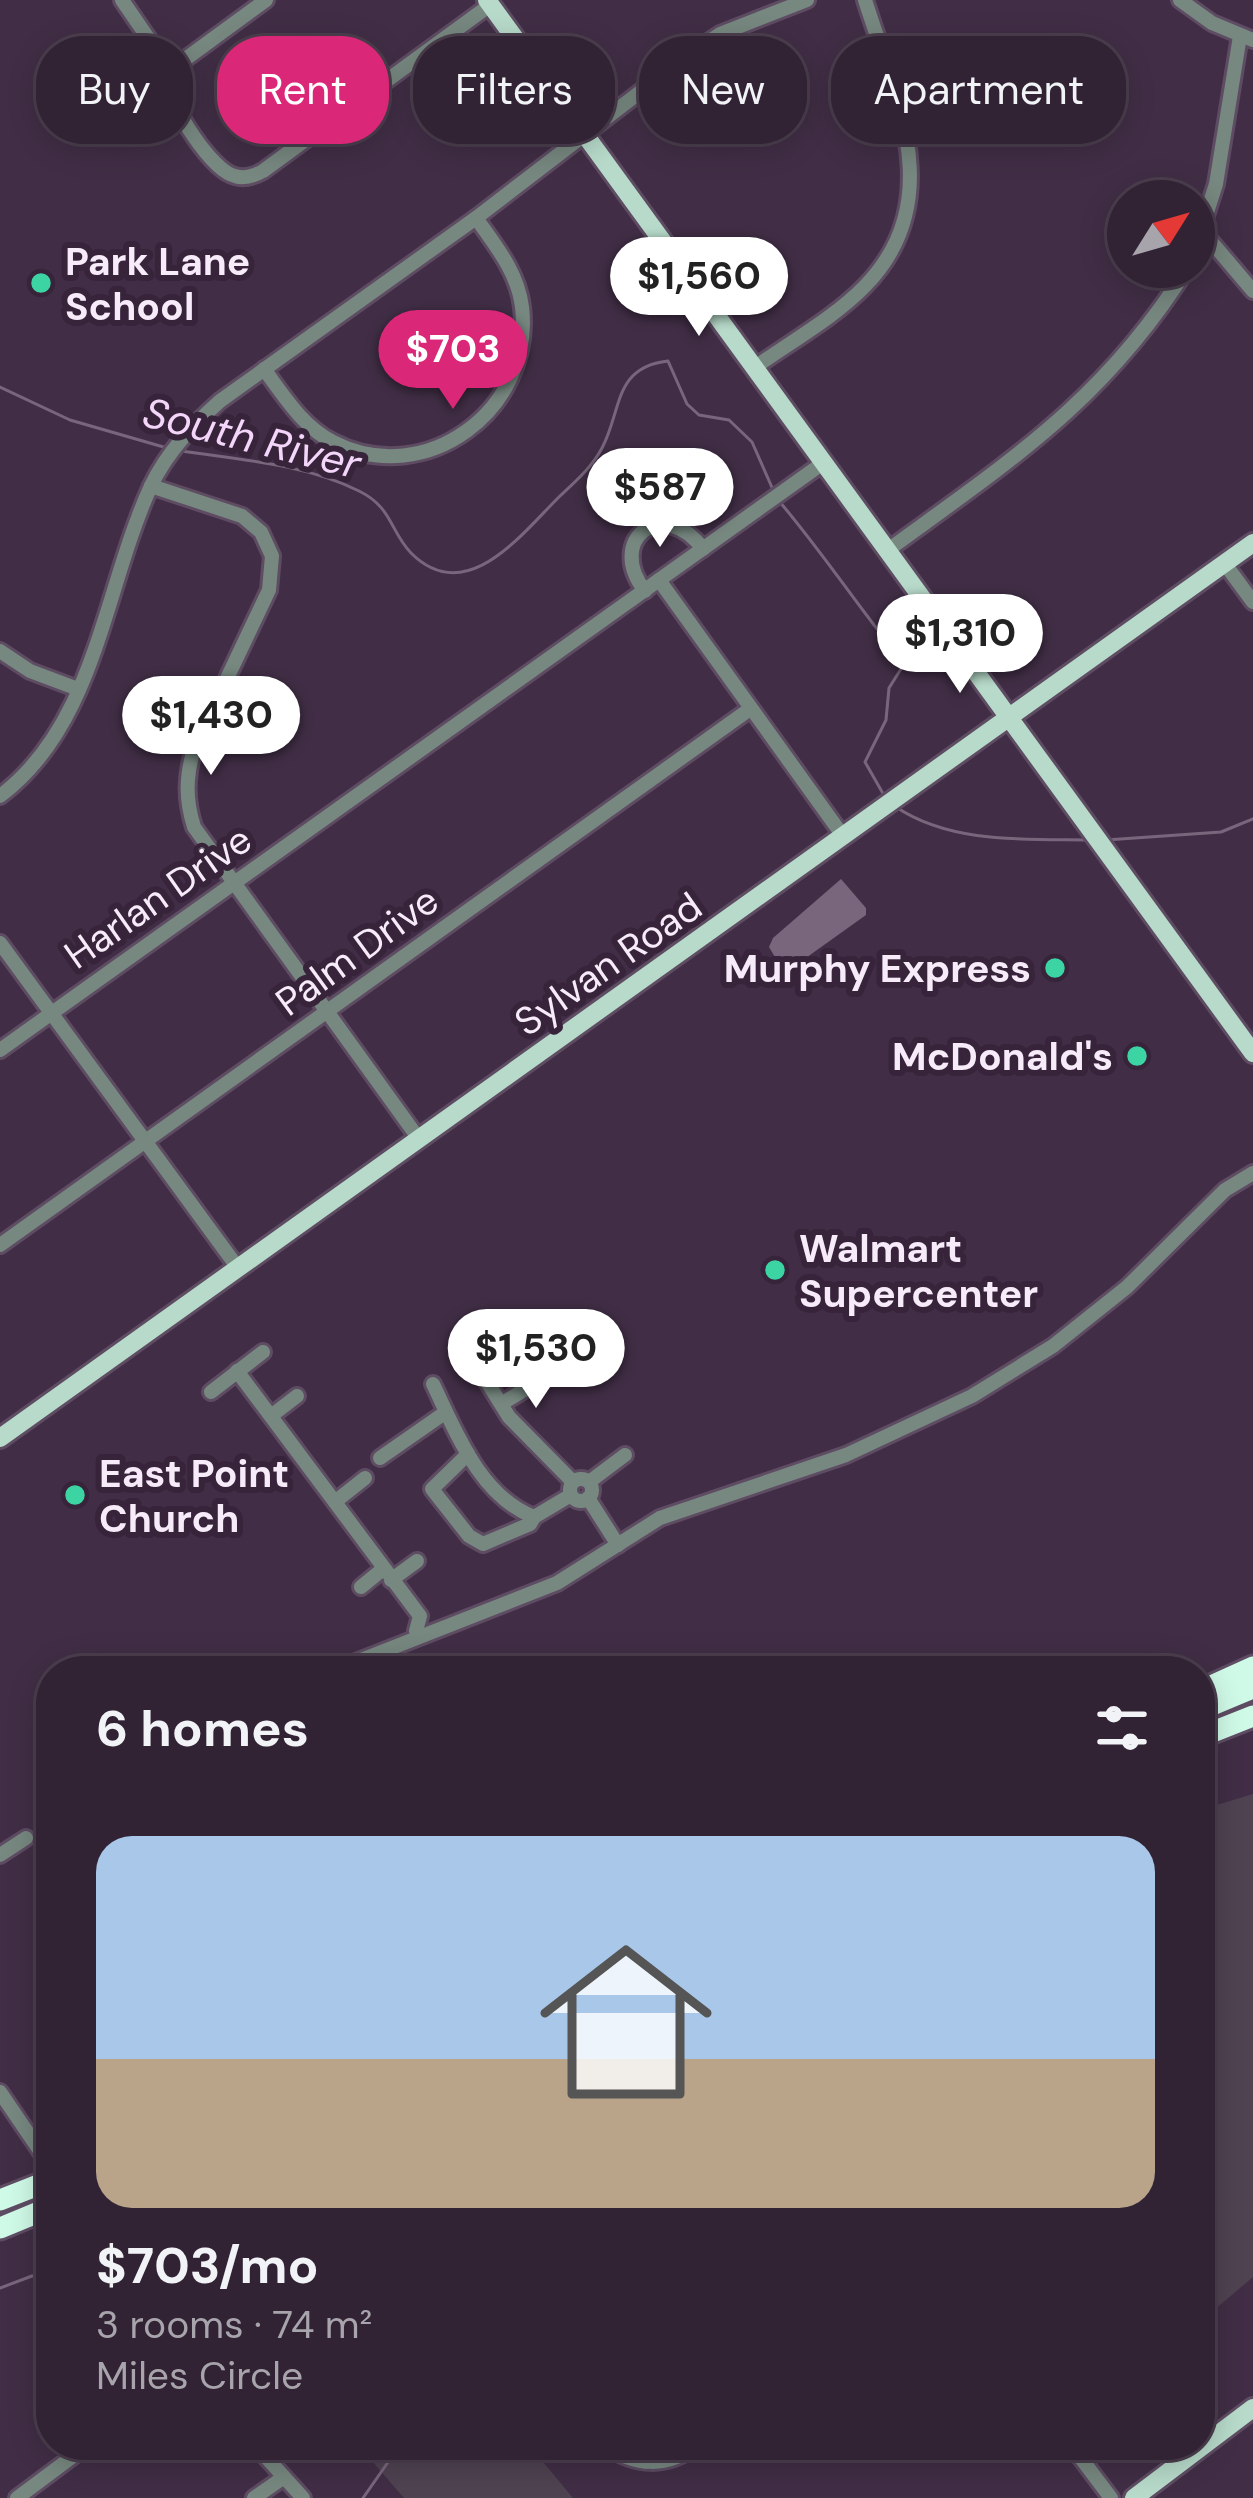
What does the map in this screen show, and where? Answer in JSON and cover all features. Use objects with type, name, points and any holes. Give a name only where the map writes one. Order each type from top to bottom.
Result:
[{"type":"highway","points":[[1215,1684],[1253,1667]]},
{"type":"highway","points":[[1215,1704],[1253,1688]]},
{"type":"highway","points":[[1215,1732],[1253,1716]]},
{"type":"highway","points":[[1215,1737],[1253,1732]]},
{"type":"highway","points":[[0,2200],[36,2186]]},
{"type":"highway","points":[[0,2228],[36,2213]]},
{"type":"main road","points":[[489,2],[513,36]]},
{"type":"main road","points":[[589,144],[1253,1053]]},
{"type":"main road","name":"Sylvan Road","points":[[0,1438],[1253,543]]},
{"type":"main road","points":[[1215,2437],[1253,2408]]},
{"type":"main road","points":[[1134,2498],[1184,2460]]},
{"type":"street","points":[[122,0],[147,36]]},
{"type":"street","points":[[193,57],[266,0]]},
{"type":"street","points":[[615,114],[720,34],[806,0]]},
{"type":"street","points":[[754,368],[867,284],[885,260],[909,209],[913,176],[907,138],[865,0]]},
{"type":"street","points":[[1180,0],[1247,38],[1215,188]]},
{"type":"street","points":[[193,134],[220,170],[236,177],[254,176],[489,2]]},
{"type":"street","points":[[0,796],[32,767],[59,730],[152,486],[195,423],[575,144]]},
{"type":"street","points":[[264,369],[307,424],[354,451],[382,457],[412,455],[466,434],[506,390],[524,332],[514,275],[476,218]]},
{"type":"street","points":[[1215,246],[1253,291]]},
{"type":"street","points":[[887,550],[1036,441],[1081,402],[1132,348],[1173,288]]},
{"type":"street","name":"Harlan Drive","points":[[0,1050],[823,463]]},
{"type":"street","points":[[152,486],[242,516],[261,532],[272,556],[269,590],[194,748],[186,776],[194,827],[419,1139]]},
{"type":"street","points":[[644,591],[629,558],[647,528],[662,523],[679,526],[704,549]]},
{"type":"street","points":[[1225,564],[1253,602]]},
{"type":"street","points":[[659,580],[843,836]]},
{"type":"street","points":[[0,651],[30,671],[78,689]]},
{"type":"street","name":"Palm Drive","points":[[0,1244],[750,709]]},
{"type":"street","points":[[0,943],[238,1268]]},
{"type":"street","points":[[366,1656],[557,1583],[660,1518],[846,1455],[972,1396],[1052,1346],[1127,1287],[1226,1190],[1253,1173]]},
{"type":"street","points":[[211,1392],[263,1352]]},
{"type":"street","points":[[471,1356],[501,1404],[537,1449],[566,1471],[618,1545]]},
{"type":"street","points":[[237,1371],[411,1609],[407,1618],[417,1634]]},
{"type":"street","points":[[501,1404],[560,1374]]},
{"type":"street","points":[[433,1384],[468,1454],[496,1491],[516,1510],[534,1517]]},
{"type":"street","points":[[271,1416],[297,1396]]},
{"type":"street","points":[[380,1459],[446,1412]]},
{"type":"street","points":[[468,1454],[432,1489],[469,1536],[483,1544],[530,1524],[625,1455]]},
{"type":"street","points":[[336,1501],[365,1478]]},
{"type":"street","points":[[362,1587],[417,1561]]},
{"type":"street","points":[[0,1855],[26,1838]]},
{"type":"street","points":[[0,2092],[36,2145]]},
{"type":"street","points":[[17,2498],[68,2460]]},
{"type":"street","points":[[269,2460],[303,2498]]},
{"type":"street","points":[[641,2460],[672,2460]]},
{"type":"street","points":[[1083,2460],[1112,2498]]},
{"type":"street","points":[[254,2498],[284,2476]]},
{"type":"shaded area","points":[[841,879],[866,908],[866,915],[789,970],[782,969],[769,947],[773,938]]},
{"type":"shaded area","points":[[1253,1794],[1253,2277],[1215,2309],[1215,1805]]},
{"type":"shaded area","points":[[371,2460],[541,2460],[573,2498],[404,2498]]},
{"type":"waterway","name":"South River","points":[[182,451],[272,464],[359,491],[378,504],[411,553],[432,568],[453,573],[473,569],[511,545],[593,461],[628,381],[650,365],[668,361],[687,404],[699,415],[729,420],[752,442],[774,492]]},
{"type":"waterway","name":"South River","points":[[0,387],[70,420],[167,448]]},
{"type":"waterway","name":"South River","points":[[779,501],[906,661],[889,688],[886,720],[865,762],[885,797]]},
{"type":"waterway","name":"South River","points":[[896,807],[941,828],[965,833],[1090,840]]},
{"type":"waterway","name":"South River","points":[[1106,840],[1221,832],[1253,819]]},
{"type":"waterway","points":[[0,2288],[36,2276]]},
{"type":"waterway","points":[[363,2498],[390,2460]]},
{"type":"place","name":"Park Lane School","points":[[41,283]]},
{"type":"place","name":"Murphy Express","points":[[1055,968]]},
{"type":"place","name":"McDonald's","points":[[1137,1056]]},
{"type":"place","name":"Walmart Supercenter","points":[[775,1270]]},
{"type":"place","name":"East Point Church","points":[[75,1495]]}]
